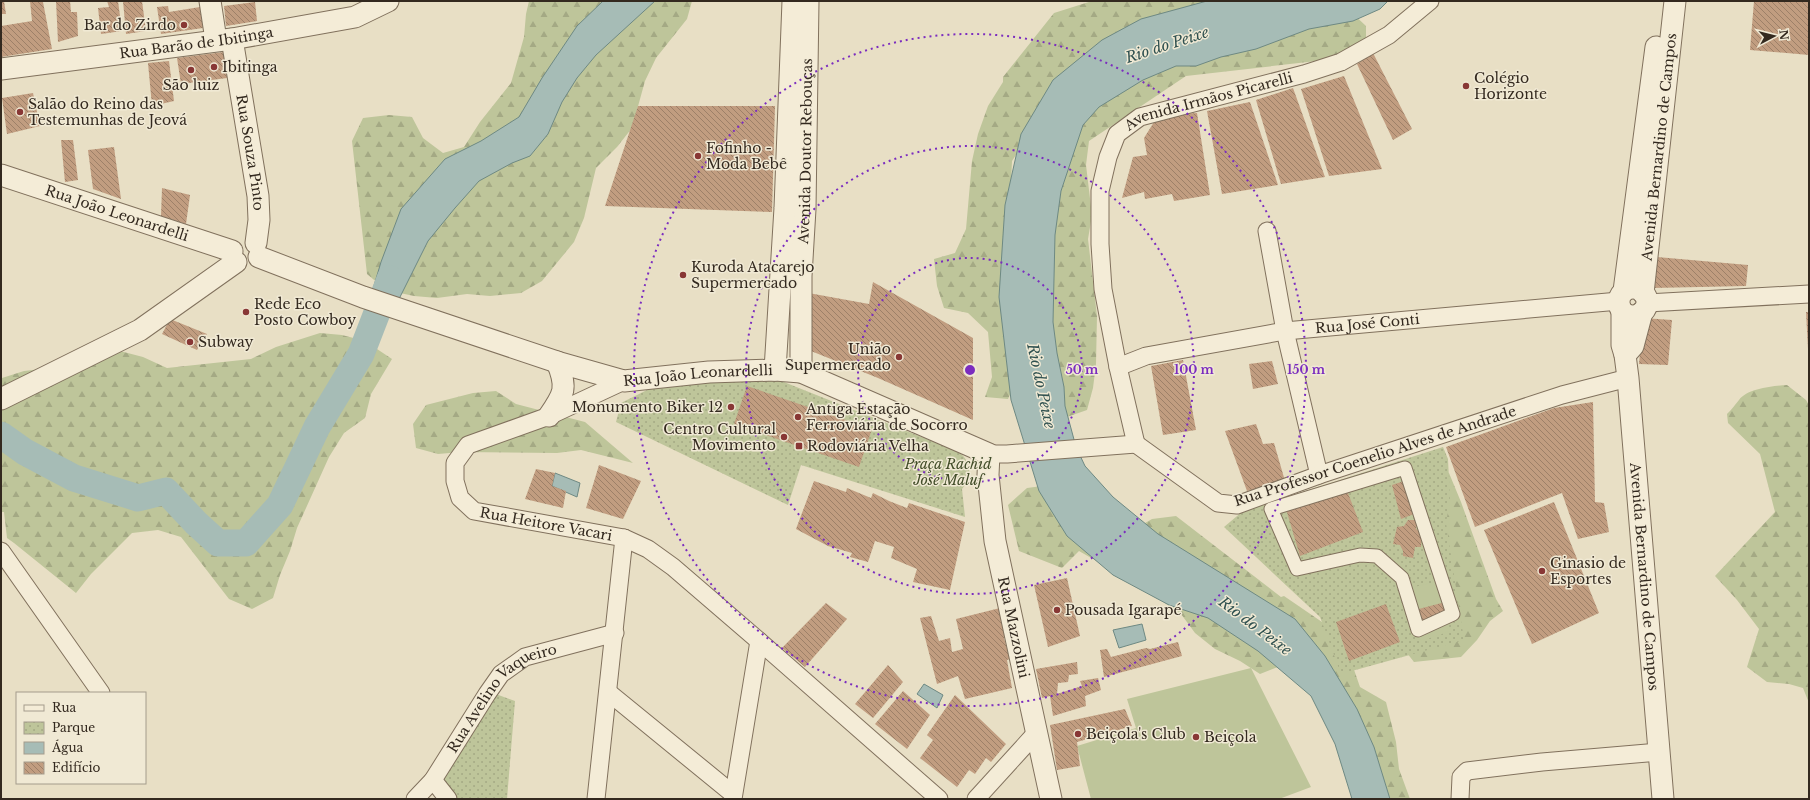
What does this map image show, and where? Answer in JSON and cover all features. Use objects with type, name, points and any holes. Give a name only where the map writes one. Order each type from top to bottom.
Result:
[{"type":"street","name":"Rua Souza Pinto","points":[[210,1],[224,40],[258,196],[259,220],[257,250]]},
{"type":"street","name":"Rua Barão de Ibitinga","points":[[1,69],[224,40],[355,17],[388,1]]},
{"type":"street","name":"Avenida Doutor Rebouças","points":[[775,370],[791,276],[797,98],[793,1]]},
{"type":"street","name":"Avenida Doutor Rebouças","points":[[797,98],[808,1]]},
{"type":"street","name":"Avenida Irmãos Picarelli","points":[[1136,444],[1102,289],[1100,191],[1108,158],[1117,134],[1140,117],[1289,78],[1341,62],[1389,35],[1430,1]]},
{"type":"street","name":"Avenida Bernardino de Campos","points":[[1633,302],[1662,1]]},
{"type":"street","name":"Avenida Bernardino de Campos","points":[[1663,799],[1628,378],[1622,345],[1633,302],[1675,1]]},
{"type":"street","name":"Rua João Leonardelli","points":[[1,175],[234,257],[240,265],[249,266],[253,264],[257,250],[363,298],[401,309],[556,362],[624,381],[709,372],[775,370],[801,372],[998,454]]},
{"type":"street","points":[[1267,231],[1285,331],[1319,475]]},
{"type":"street","points":[[1,399],[140,330],[234,257]]},
{"type":"street","name":"Avenida Doutor Rebouças","points":[[791,276],[801,372]]},
{"type":"street","name":"Rua José Conti","points":[[1118,367],[1146,356],[1285,331],[1633,302],[1809,294]]},
{"type":"street","points":[[549,416],[560,400],[564,390],[562,374],[556,362]]},
{"type":"street","name":"Rua Professor Coenelio Alves de Andrade","points":[[1136,444],[1218,503],[1228,505],[1237,504],[1319,475],[1562,395],[1628,378]]},
{"type":"street","name":"Rua Heitore Vacari","points":[[624,381],[549,416],[468,445],[455,462],[455,481],[460,498],[474,511],[624,538],[648,549],[760,641],[939,799]]},
{"type":"street","points":[[998,454],[1136,444]]},
{"type":"street","points":[[1399,449],[1453,614],[1418,630],[1402,578],[1377,556],[1360,555],[1297,569],[1271,509],[1404,468]]},
{"type":"street","name":"Rua Mazzolini","points":[[998,454],[988,475],[995,541],[1051,799]]},
{"type":"street","points":[[596,799],[624,538]]},
{"type":"street","points":[[1,551],[100,692]]},
{"type":"street","name":"Rua Avelino Vaqueiro","points":[[415,799],[432,780],[501,674],[525,658],[615,633]]},
{"type":"street","points":[[733,797],[760,641]]},
{"type":"street","points":[[608,692],[733,797]]},
{"type":"street","points":[[976,799],[1036,733]]},
{"type":"street","points":[[1460,799],[1461,777],[1467,771],[1542,762],[1659,752]]},
{"type":"street","points":[[432,780],[448,799]]},
{"type":"green space","points":[[529,1],[692,1],[687,19],[656,58],[645,81],[632,128],[617,147],[596,168],[584,218],[574,242],[542,281],[521,293],[490,296],[467,294],[437,298],[414,296],[386,290],[367,274],[352,141],[363,118],[389,115],[412,117],[423,138],[443,153],[464,147],[480,122],[511,83],[524,37]]},
{"type":"green space","points":[[1092,1],[1319,1],[1349,10],[1366,26],[1366,50],[1343,58],[1186,76],[1089,141],[1086,165],[1092,215],[1088,239],[1097,316],[1096,364],[1093,388],[1087,410],[1064,418],[1041,379],[1043,113],[1012,161],[1007,269],[1019,375],[1008,399],[985,397],[992,377],[988,332],[968,313],[944,308],[937,286],[934,259],[955,253],[966,229],[972,161],[978,134],[988,106],[1003,82],[1003,77],[1054,13]]},
{"type":"green space","points":[[320,333],[342,335],[365,341],[392,359],[371,394],[365,418],[344,433],[329,457],[297,528],[273,598],[252,609],[229,599],[181,537],[158,530],[132,533],[91,574],[76,593],[7,538],[4,512],[1,512],[2,378],[24,371],[50,368],[120,351],[143,357],[167,368],[251,359],[276,347]]},
{"type":"green space","name":"Centro Cultural Movimento","points":[[754,370],[959,452],[969,465],[970,470],[968,480],[962,489],[965,517],[801,465],[788,505],[616,422],[621,403],[661,383]]},
{"type":"green space","points":[[1787,385],[1806,400],[1809,405],[1809,703],[1803,688],[1789,684],[1767,682],[1747,667],[1759,629],[1737,600],[1715,576],[1775,512],[1760,454],[1728,423],[1727,414],[1743,396],[1748,393],[1762,388]]},
{"type":"green space","points":[[496,391],[516,404],[585,422],[633,463],[581,450],[557,453],[461,452],[438,454],[416,448],[413,424],[426,405],[473,393]]},
{"type":"green space","points":[[1443,447],[1448,459],[1450,500],[1446,523],[1464,640],[1341,674],[1320,617],[1224,527],[1243,511]]},
{"type":"green space","points":[[1427,464],[1449,473],[1496,599],[1503,611],[1490,621],[1477,640],[1461,657],[1414,662],[1399,643]]},
{"type":"green space","points":[[1050,485],[1133,530],[1152,519],[1176,516],[1281,597],[1284,596],[1322,622],[1351,661],[1360,687],[1386,702],[1396,742],[1399,769],[1410,799],[1377,799],[1359,734],[1283,665],[1260,674],[1240,661],[1215,649],[1195,633],[1181,614],[1143,588],[1079,551],[1062,568],[1019,551],[1008,505],[1027,488]]},
{"type":"green space","points":[[1443,580],[1449,601],[1415,610],[1410,588]]},
{"type":"green space","points":[[1445,621],[1448,632],[1421,641],[1418,630]]},
{"type":"green space","name":"Beiçola","points":[[1251,668],[1311,787],[1279,799],[1091,799],[1077,746],[1136,728],[1127,699]]},
{"type":"green space","points":[[493,693],[515,701],[507,799],[456,799],[439,779]]},
{"type":"water","points":[[603,1],[655,1],[596,55],[577,78],[562,102],[548,134],[530,156],[512,163],[479,181],[455,208],[428,241],[395,307],[370,299],[381,262],[401,209],[445,159],[481,141],[519,117],[542,78],[577,26]]},
{"type":"water","name":"Rio do Peixe","points":[[1207,1],[1388,1],[1380,9],[1353,21],[1309,29],[1256,49],[1221,57],[1196,66],[1176,66],[1143,80],[1099,107],[1083,125],[1061,191],[1055,235],[1053,322],[1057,353],[1064,387],[1065,406],[1076,447],[1085,466],[1113,497],[1158,534],[1295,619],[1325,656],[1357,709],[1374,747],[1390,799],[1352,799],[1335,744],[1311,696],[1258,651],[1208,618],[1169,605],[1113,575],[1067,536],[1039,491],[1011,400],[999,297],[1005,205],[1021,134],[1053,80],[1102,40],[1141,19]]},
{"type":"water","points":[[555,473],[580,483],[577,497],[552,486]]},
{"type":"water","points":[[1142,624],[1146,640],[1119,648],[1113,630]]},
{"type":"water","points":[[924,684],[943,695],[937,708],[917,694]]},
{"type":"building","points":[[1,1],[4,1],[6,14],[1,14]]},
{"type":"building","points":[[30,1],[43,2],[52,49],[1,57],[1,26],[32,21]]},
{"type":"building","points":[[56,1],[70,1],[71,12],[77,12],[78,36],[58,42]]},
{"type":"building","points":[[107,1],[118,1],[122,31],[101,34],[98,8],[109,7]]},
{"type":"building","points":[[123,1],[142,1],[146,31],[126,34]]},
{"type":"building","points":[[1754,1],[1809,1],[1809,55],[1750,50]]},
{"type":"building","points":[[255,2],[257,21],[226,26],[224,6]]},
{"type":"building","points":[[168,6],[169,12],[200,7],[203,28],[161,34],[157,7]]},
{"type":"building","points":[[224,52],[227,78],[181,84],[177,58]]},
{"type":"building","points":[[1373,53],[1412,129],[1393,140],[1357,64]]},
{"type":"building","points":[[169,61],[174,101],[152,106],[148,63]]},
{"type":"building","points":[[1344,76],[1382,169],[1329,176],[1301,89]]},
{"type":"building","points":[[1293,88],[1325,177],[1281,184],[1256,100]]},
{"type":"building","name":"Salão do Reino das Testemunhas de Jeová","points":[[33,93],[40,126],[7,134],[2,98]]},
{"type":"building","points":[[1250,102],[1278,185],[1222,194],[1207,111]]},
{"type":"building","name":"Fofinho - Moda Bebê","points":[[638,106],[775,106],[772,212],[605,206]]},
{"type":"building","points":[[1197,113],[1210,195],[1174,201],[1172,194],[1145,199],[1144,192],[1122,198],[1133,157],[1147,155],[1144,138],[1154,122],[1180,114]]},
{"type":"building","points":[[61,140],[73,140],[78,180],[65,182]]},
{"type":"building","points":[[114,147],[121,199],[93,189],[88,150]]},
{"type":"building","points":[[162,188],[190,195],[186,224],[161,216]]},
{"type":"building","points":[[1657,257],[1748,265],[1746,286],[1653,288]]},
{"type":"building","name":"União Supermercado","points":[[873,282],[973,338],[973,420],[878,378],[801,347],[803,292],[869,304]]},
{"type":"building","points":[[1806,312],[1809,312],[1809,349],[1808,349]]},
{"type":"building","points":[[1643,318],[1672,320],[1668,365],[1639,364]]},
{"type":"building","name":"Subway","points":[[170,319],[207,334],[197,350],[162,334]]},
{"type":"building","points":[[1183,360],[1196,430],[1163,435],[1151,366]]},
{"type":"building","points":[[1272,361],[1278,384],[1253,389],[1249,364]]},
{"type":"building","points":[[747,386],[872,429],[859,467],[734,424]]},
{"type":"building","points":[[1593,402],[1595,502],[1604,503],[1609,532],[1578,539],[1562,493],[1475,527],[1446,447],[1554,408]]},
{"type":"building","points":[[1256,424],[1263,444],[1274,443],[1285,481],[1247,491],[1225,431]]},
{"type":"building","points":[[599,465],[641,481],[623,519],[586,508]]},
{"type":"building","points":[[536,469],[555,473],[552,486],[566,491],[563,508],[525,499]]},
{"type":"building","points":[[814,481],[846,492],[847,488],[871,498],[873,493],[907,508],[909,503],[965,522],[950,590],[913,582],[917,569],[891,558],[894,547],[875,541],[868,562],[850,557],[852,553],[828,546],[796,529]]},
{"type":"building","points":[[1404,481],[1414,514],[1401,519],[1392,485]]},
{"type":"building","points":[[1346,488],[1363,532],[1300,556],[1286,509]]},
{"type":"building","name":"Ginasio de Esportes","points":[[1554,502],[1599,613],[1532,644],[1484,530]]},
{"type":"building","points":[[1408,520],[1418,520],[1416,529],[1422,533],[1421,547],[1415,547],[1413,558],[1403,556],[1403,551],[1400,545],[1393,544],[1397,527],[1404,526]]},
{"type":"building","name":"Pousada Igarapé","points":[[1067,578],[1080,636],[1048,647],[1034,585]]},
{"type":"building","points":[[1449,601],[1451,614],[1422,625],[1415,610]]},
{"type":"building","points":[[826,603],[847,619],[805,667],[782,648]]},
{"type":"building","points":[[1386,604],[1400,642],[1349,661],[1336,622]]},
{"type":"building","points":[[1000,608],[1007,638],[1004,638],[1010,659],[1007,660],[1012,688],[965,699],[958,676],[937,684],[920,618],[931,616],[939,641],[950,638],[952,652],[963,649],[956,619]]},
{"type":"building","points":[[1178,642],[1182,656],[1104,677],[1100,650],[1107,649],[1111,657]]},
{"type":"building","points":[[1077,662],[1078,674],[1069,675],[1068,682],[1058,683],[1057,694],[1082,686],[1080,681],[1098,678],[1101,690],[1085,696],[1086,706],[1053,716],[1050,696],[1042,698],[1036,669]]},
{"type":"building","points":[[888,665],[903,682],[873,718],[855,704]]},
{"type":"building","points":[[903,691],[930,715],[907,749],[875,724]]},
{"type":"building","points":[[955,695],[1006,744],[991,762],[986,758],[975,774],[969,770],[957,787],[920,758],[933,740],[927,735]]},
{"type":"building","name":"Beiçola's Club","points":[[1125,709],[1132,726],[1077,742],[1080,766],[1057,770],[1050,725]]},
{"type":"waterway","points":[[1,435],[25,452],[74,478],[138,498],[166,491],[196,523],[218,543],[246,543],[280,505],[317,427],[361,354],[390,279]]},
{"type":"place","name":"Bar do Zirdo","points":[[184,25]]},
{"type":"place","name":"Ibitinga","points":[[214,67]]},
{"type":"place","name":"São luiz","points":[[191,70]]},
{"type":"place","name":"Colégio Horizonte","points":[[1466,86]]},
{"type":"place","name":"Salão do Reino das Testemunhas de Jeová","points":[[20,112]]},
{"type":"place","name":"Fofinho - Moda Bebê","points":[[698,156]]},
{"type":"place","name":"Kuroda Atacarejo Supermercado","points":[[683,275]]},
{"type":"place","name":"Rede Eco Posto Cowboy","points":[[246,312]]},
{"type":"place","name":"Subway","points":[[190,342]]},
{"type":"place","name":"União Supermercado","points":[[899,357]]},
{"type":"place","name":"Monumento Biker 12","points":[[731,407]]},
{"type":"place","name":"Antiga Estação Ferroviária de Socorro","points":[[798,417]]},
{"type":"place","name":"Centro Cultural Movimento","points":[[784,437]]},
{"type":"place","name":"Rodoviária Velha","points":[[799,446]]},
{"type":"place","name":"Ginasio de Esportes","points":[[1542,571]]},
{"type":"place","name":"Pousada Igarapé","points":[[1057,610]]},
{"type":"place","name":"Beiçola's Club","points":[[1078,734]]},
{"type":"place","name":"Beiçola","points":[[1196,737]]},
{"type":"park label","name":"Praça Rachid José Maluf","points":[[948,472]]}]
